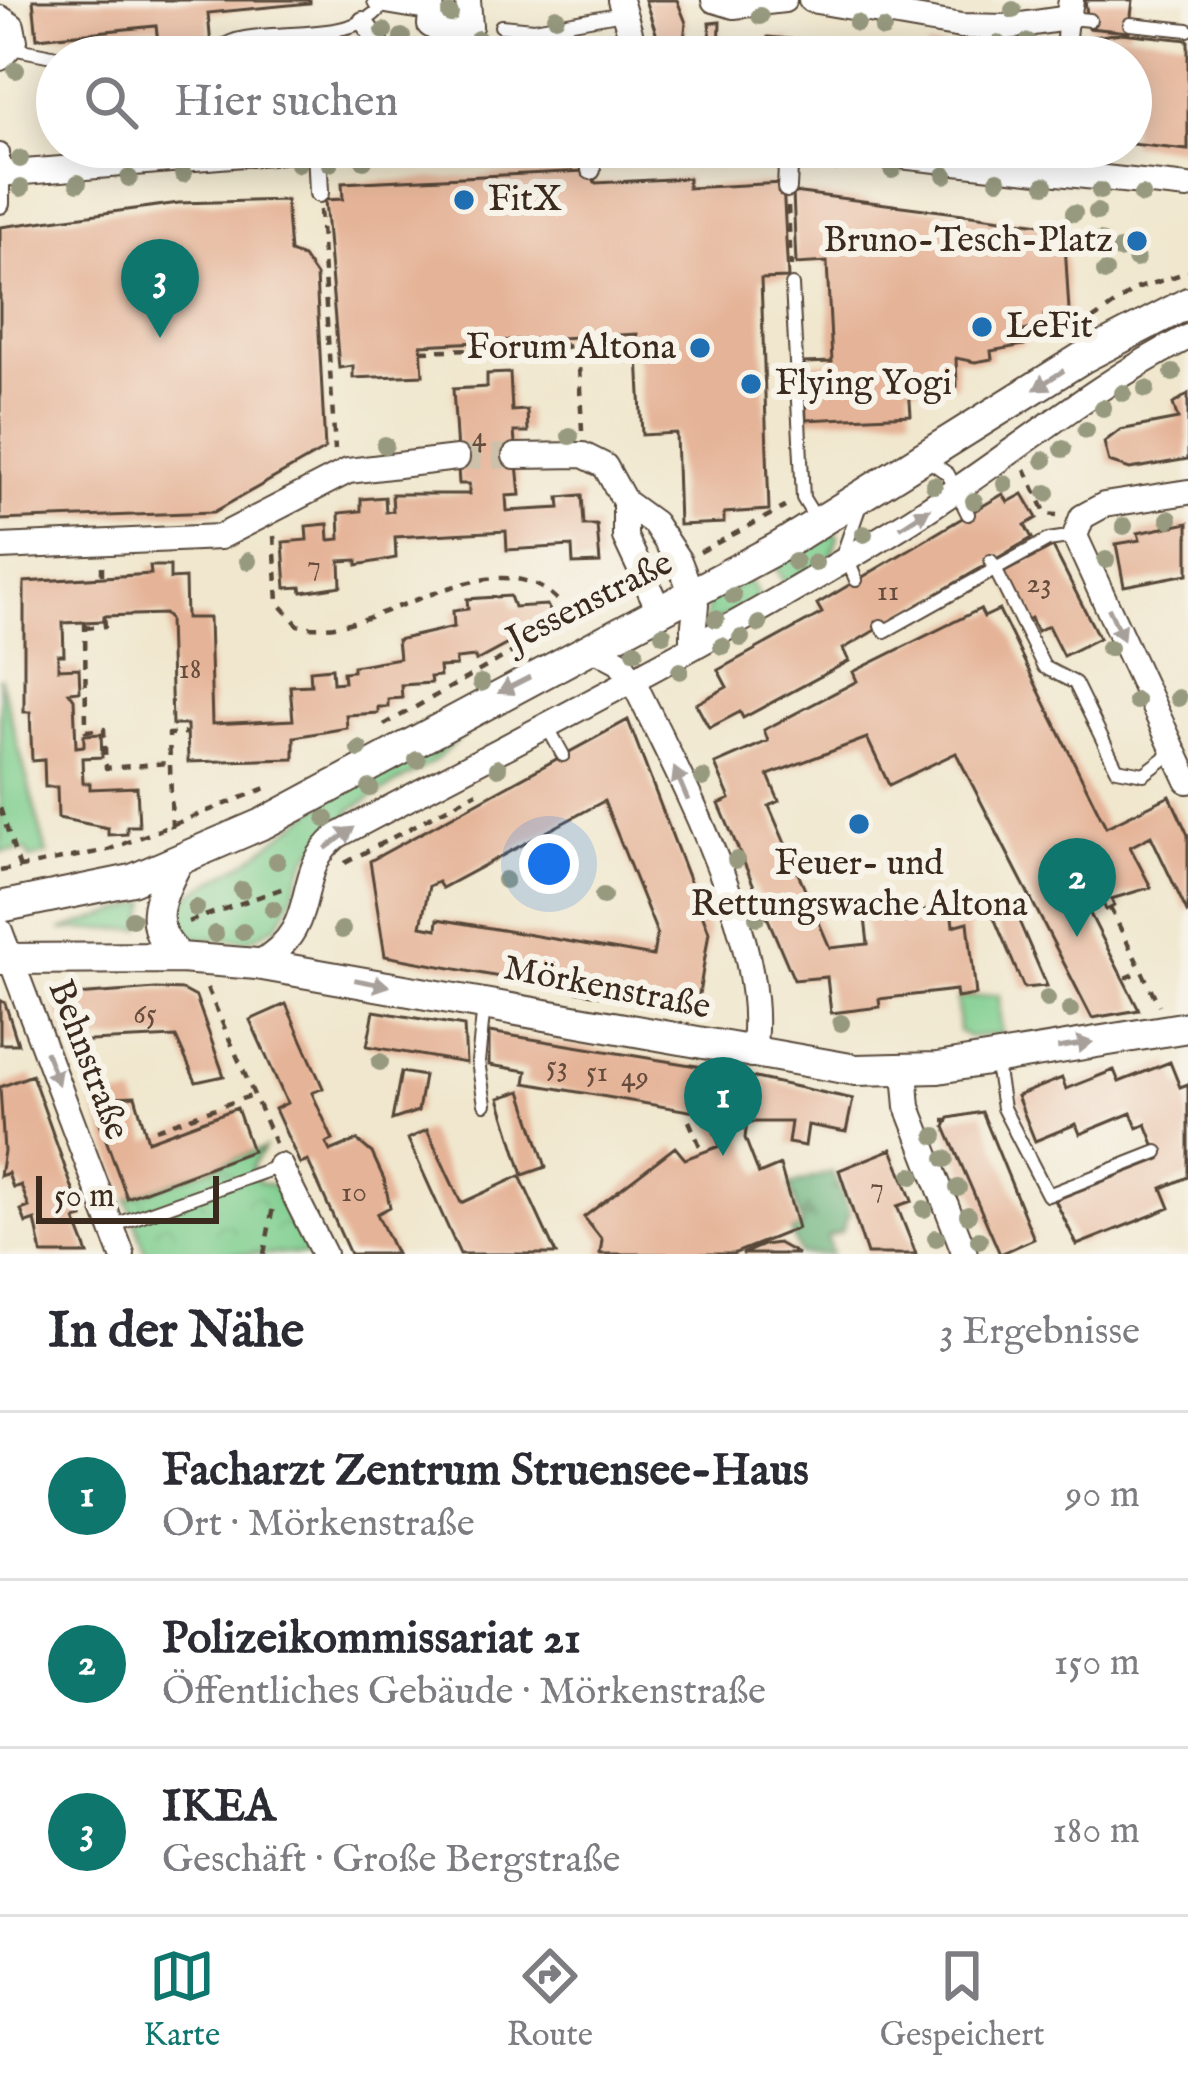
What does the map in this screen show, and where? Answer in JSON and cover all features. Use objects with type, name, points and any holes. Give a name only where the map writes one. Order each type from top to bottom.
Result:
[{"type":"street","points":[[382,1],[430,4],[435,31],[458,35],[472,19],[468,0]]},
{"type":"street","points":[[714,0],[734,6],[784,0]]},
{"type":"street","points":[[811,0],[961,26],[1007,27],[1076,13]]},
{"type":"street","points":[[0,18],[12,26],[6,53]]},
{"type":"street","points":[[363,21],[374,36]]},
{"type":"street","points":[[0,153],[0,204]]},
{"type":"street","points":[[1,174],[74,168]]},
{"type":"street","points":[[318,168],[319,193]]},
{"type":"street","points":[[787,188],[788,168]]},
{"type":"street","points":[[1091,168],[1188,188]]},
{"type":"street","name":"Jessenstraße","points":[[0,907],[108,887],[176,864],[264,823],[693,593],[811,511],[862,499],[1082,358],[1188,303]]},
{"type":"street","points":[[257,964],[283,947],[297,930],[310,879],[327,844],[692,645],[850,570],[1119,374],[1188,337]]},
{"type":"street","points":[[515,456],[583,455],[605,466],[625,502],[654,524],[679,561],[693,593],[692,645]]},
{"type":"street","points":[[0,547],[220,537],[339,474],[382,463],[457,458]]},
{"type":"street","points":[[1188,491],[1104,506],[1078,526],[1188,781]]},
{"type":"street","points":[[625,502],[625,537],[659,610]]},
{"type":"street","points":[[590,646],[620,662],[632,679],[734,908],[754,1004],[752,1055]]},
{"type":"street","points":[[176,864],[155,916],[162,939],[188,959]]},
{"type":"street","name":"Mörkenstraße","points":[[4,950],[257,964],[856,1070],[904,1071],[1176,1029]]},
{"type":"street","name":"Behnstraße","points":[[4,950],[122,1254]]},
{"type":"street","points":[[904,1071],[908,1107],[964,1254]]},
{"type":"street","points":[[280,1166],[324,1254]]},
{"type":"lane","points":[[256,36],[363,21],[382,1]]},
{"type":"lane","points":[[501,26],[534,29],[597,19],[628,26]]},
{"type":"lane","points":[[1130,24],[1188,30]]},
{"type":"lane","points":[[6,53],[36,55]]},
{"type":"lane","points":[[791,285],[811,511]]},
{"type":"lane","points":[[927,460],[942,469],[958,490],[968,514]]},
{"type":"lane","points":[[850,570],[847,535],[862,499]]},
{"type":"lane","points":[[883,629],[1078,526]]},
{"type":"lane","points":[[993,567],[1044,667],[1075,683],[1117,769],[1144,774],[1174,751]]},
{"type":"lane","points":[[546,725],[563,755]]},
{"type":"lane","points":[[484,1005],[478,1062],[485,1104]]},
{"type":"lane","points":[[995,1058],[1003,1108],[1048,1195],[1157,1152]]},
{"type":"lane","points":[[112,1226],[280,1166]]},
{"type":"path","points":[[787,188],[791,285]]},
{"type":"path","points":[[319,193],[339,474]]},
{"type":"path","points":[[421,351],[578,344],[597,335]]},
{"type":"path","points":[[578,344],[583,455]]},
{"type":"path","points":[[543,352],[566,345]]},
{"type":"path","points":[[1016,447],[1046,514],[1078,526]]},
{"type":"path","points":[[679,561],[811,511]]},
{"type":"path","points":[[254,523],[274,536],[278,602],[298,625],[348,626],[451,585],[498,581],[545,590],[572,619]]},
{"type":"path","points":[[376,730],[642,578]]},
{"type":"path","points":[[104,616],[105,626],[85,625],[86,731],[104,729],[106,768],[167,763]]},
{"type":"path","points":[[172,828],[169,734],[186,733]]},
{"type":"path","points":[[0,871],[108,850],[279,782]]},
{"type":"path","points":[[0,808],[32,904]]},
{"type":"path","points":[[1110,908],[1176,1029]]},
{"type":"path","points":[[188,959],[254,1094],[280,1166]]},
{"type":"path","points":[[1126,978],[1141,971]]},
{"type":"path","points":[[156,1129],[254,1094]]},
{"type":"path","points":[[689,1121],[703,1153]]},
{"type":"green space","points":[[831,531],[838,536],[831,559],[787,588],[775,566]]},
{"type":"green space","points":[[750,580],[761,601],[706,625],[708,599]]},
{"type":"green space","points":[[0,677],[47,854],[30,859],[26,850],[0,852]]},
{"type":"green space","points":[[463,727],[467,732],[433,762],[349,811],[352,819],[309,856],[276,926],[248,940],[183,938],[168,923],[174,904],[249,860],[337,793]]},
{"type":"green space","points":[[148,902],[141,929],[61,930]]},
{"type":"green space","points":[[999,995],[1001,1034],[969,1037],[959,1031],[957,998]]},
{"type":"green space","points":[[264,1148],[252,1166],[259,1182],[284,1188],[315,1254],[146,1254],[127,1199]]},
{"type":"green space","points":[[832,1172],[849,1213],[842,1231],[827,1237],[832,1254],[800,1254],[791,1232],[802,1226],[790,1185]]},
{"type":"building","points":[[33,0],[310,0],[208,13],[210,36],[157,36],[156,26],[37,36]]},
{"type":"building","points":[[645,0],[677,0],[686,23],[684,36],[657,36]]},
{"type":"building","points":[[1085,0],[1133,0],[1129,32],[1089,28]]},
{"type":"building","points":[[720,22],[720,36],[711,36],[709,23]]},
{"type":"building","points":[[1152,36],[1188,40],[1188,150],[1152,146]]},
{"type":"building","name":"Forum Altona","points":[[585,171],[596,183],[688,178],[688,188],[783,183],[788,278],[761,279],[769,510],[724,513],[724,523],[679,525],[676,433],[642,435],[637,334],[421,345],[423,375],[353,378],[353,366],[339,368],[325,200],[343,199],[342,183]]},
{"type":"building","points":[[793,192],[1064,227],[1069,311],[1044,315],[1045,326],[1024,331],[1024,345],[991,351],[992,359],[956,358],[957,386],[909,388],[911,415],[806,420],[804,363],[832,362],[827,262],[796,264]]},
{"type":"building","points":[[286,200],[290,252],[303,257],[316,276],[325,449],[214,512],[0,520],[0,227],[179,203]]},
{"type":"building","points":[[510,373],[512,411],[527,410],[528,432],[514,432],[520,495],[506,496],[507,511],[560,508],[559,497],[582,495],[584,525],[597,525],[600,563],[573,564],[572,546],[507,550],[506,531],[395,537],[396,558],[357,565],[357,560],[340,561],[341,586],[302,592],[301,587],[286,588],[283,542],[307,540],[306,526],[328,524],[329,540],[340,539],[339,513],[361,511],[361,499],[385,497],[386,512],[393,511],[392,494],[469,494],[469,484],[459,484],[453,389],[487,387],[487,374]]},
{"type":"building","points":[[1188,394],[1188,459],[1130,469],[1109,462],[1104,442],[1120,430],[1178,419],[1173,404]]},
{"type":"building","points":[[1003,494],[1008,502],[1023,494],[1037,518],[1025,525],[1032,538],[843,649],[849,661],[743,718],[740,712],[709,728],[696,704],[727,687],[718,670],[822,613],[817,604]]},
{"type":"building","points":[[1188,523],[1188,574],[1124,586],[1116,544],[1140,540],[1138,533]]},
{"type":"building","points":[[1053,547],[1099,638],[1063,656],[1048,626],[1037,631],[1031,618],[1025,621],[1001,574]]},
{"type":"building","points":[[150,566],[170,566],[170,579],[185,578],[186,618],[209,618],[212,724],[293,720],[290,686],[311,685],[310,670],[332,668],[333,683],[344,682],[343,672],[353,671],[353,666],[399,658],[397,640],[454,627],[453,611],[468,609],[467,599],[510,596],[514,607],[547,605],[554,619],[476,661],[475,657],[456,659],[456,666],[439,667],[440,676],[430,677],[431,683],[401,685],[402,698],[388,699],[388,707],[378,707],[378,713],[346,715],[347,728],[294,737],[294,759],[188,762],[187,725],[172,725],[169,619],[164,614],[104,616],[104,621],[63,623],[64,655],[58,655],[58,669],[79,668],[80,691],[69,692],[74,699],[76,747],[84,746],[84,735],[101,734],[102,757],[82,758],[83,783],[90,783],[90,789],[137,787],[139,826],[127,826],[127,834],[108,835],[108,828],[58,818],[57,787],[45,787],[44,760],[32,761],[30,712],[24,712],[24,582],[151,574]]},
{"type":"building","points":[[980,609],[984,617],[999,610],[1106,827],[1170,796],[1188,835],[1188,914],[1151,836],[1130,847],[1151,887],[1111,899],[1114,906],[1106,910],[1103,903],[1087,908],[1139,1010],[1092,1018],[956,753],[889,785],[867,738],[768,775],[779,801],[769,806],[830,948],[868,944],[865,918],[951,908],[953,926],[968,922],[976,995],[957,998],[956,990],[879,999],[880,1007],[831,1013],[827,977],[794,980],[719,804],[730,799],[715,764],[768,741],[764,730],[857,681],[853,672]]},
{"type":"building","points":[[628,720],[709,932],[696,1013],[385,956],[370,861]],"holes":[[[604,801],[657,933],[653,956],[438,919],[437,929],[421,926],[429,886],[438,882],[442,888]]]},
{"type":"building","points":[[1012,905],[1047,986],[1024,988],[992,913]]},
{"type":"building","points":[[183,990],[196,997],[224,1076],[196,1082],[176,1037],[69,1042],[56,1007],[62,996]]},
{"type":"building","points":[[0,1000],[5,1003],[18,1044],[0,1044]]},
{"type":"building","points":[[286,1004],[323,1088],[312,1093],[333,1140],[326,1143],[330,1151],[357,1140],[372,1153],[390,1207],[377,1214],[396,1254],[350,1254],[308,1161],[300,1164],[275,1109],[287,1103],[250,1020]]},
{"type":"building","points":[[374,1011],[464,1026],[466,1063],[367,1046]]},
{"type":"building","points":[[489,1032],[709,1068],[853,1099],[846,1132],[808,1125],[805,1146],[788,1143],[791,1122],[747,1122],[745,1138],[759,1174],[780,1165],[798,1228],[733,1254],[600,1254],[602,1240],[584,1217],[675,1147],[685,1159],[720,1146],[707,1114],[525,1083],[527,1071],[489,1065]]},
{"type":"building","points":[[1170,1062],[1180,1087],[1188,1084],[1188,1177],[1162,1188],[1170,1208],[1077,1245],[1055,1200],[1160,1159],[1146,1124],[1137,1128],[1131,1113],[1080,1134],[1076,1124],[1035,1141],[1017,1096],[1062,1078],[1066,1089],[1114,1070],[1119,1082]]},
{"type":"building","points":[[401,1072],[424,1076],[418,1111],[392,1120]]},
{"type":"building","points":[[32,1075],[83,1218],[75,1220],[88,1254],[42,1254],[35,1220],[26,1223],[21,1210],[29,1207],[21,1185],[13,1188],[8,1173],[0,1176],[4,1151],[0,1087]]},
{"type":"building","points":[[521,1091],[546,1167],[523,1175],[499,1098]]},
{"type":"building","points":[[135,1096],[148,1141],[237,1108],[252,1151],[127,1198],[91,1098]]},
{"type":"building","points":[[982,1112],[1034,1239],[1000,1254],[945,1127],[949,1118]]},
{"type":"building","points":[[427,1130],[461,1203],[520,1176],[556,1254],[460,1254],[408,1139]]},
{"type":"building","points":[[892,1149],[912,1201],[897,1206],[916,1254],[867,1254],[839,1170]]},
{"type":"building","points":[[778,1243],[798,1254],[742,1254],[763,1245]]},
{"type":"tunnel","points":[[457,458],[515,456]]},
{"type":"place","name":"FitX","points":[[464,200]]},
{"type":"place","name":"Bruno-Tesch-Platz","points":[[1137,241]]},
{"type":"place","name":"LeFit","points":[[982,327]]},
{"type":"place","name":"IKEA","points":[[160,338]]},
{"type":"place","name":"Forum Altona","points":[[700,348]]},
{"type":"place","name":"Flying Yogi","points":[[751,384]]},
{"type":"place","name":"Feuer- und Rettungswache Altona","points":[[859,824]]},
{"type":"place","name":"Polizeikommissariat 21","points":[[1077,937]]},
{"type":"place","name":"Facharzt Zentrum Struensee-Haus","points":[[723,1156]]}]
